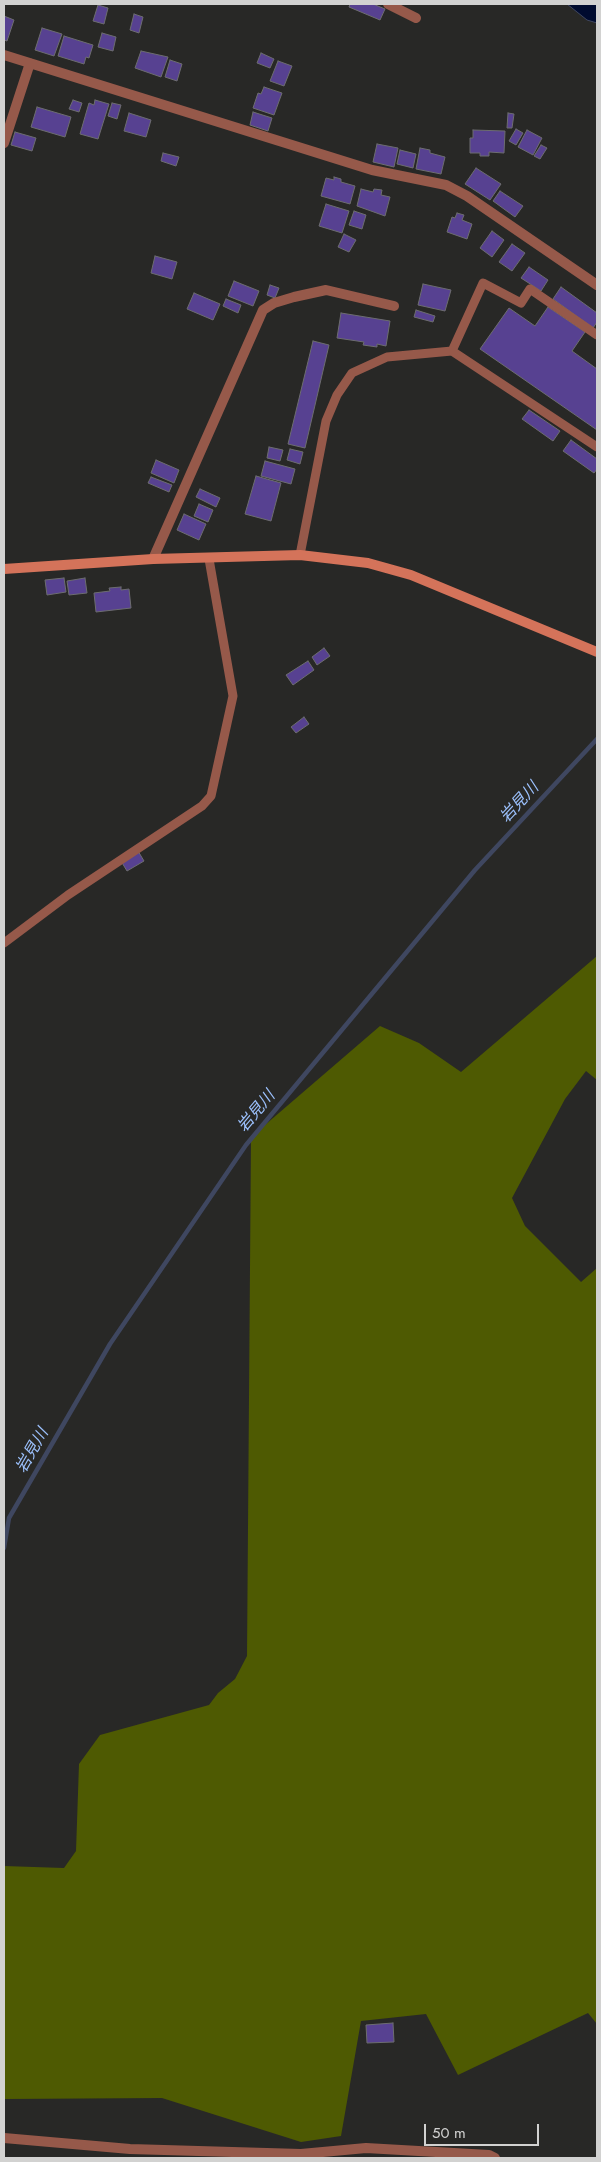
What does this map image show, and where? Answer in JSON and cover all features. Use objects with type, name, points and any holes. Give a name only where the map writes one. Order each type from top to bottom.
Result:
[{"type":"street","points":[[388,4],[416,18]]},
{"type":"street","points":[[4,55],[372,170],[446,185],[467,196],[597,285]]},
{"type":"street","points":[[4,143],[30,62]]},
{"type":"street","points":[[153,559],[262,310],[274,303],[326,290],[394,306]]},
{"type":"street","points":[[4,570],[153,559],[300,555],[368,563],[411,575],[597,652]]},
{"type":"street","points":[[4,2138],[130,2154],[301,2156],[366,2148],[451,2156],[489,2155],[495,2158]]},
{"type":"lane","points":[[452,351],[483,283],[521,303],[530,289],[597,335]]},
{"type":"lane","points":[[300,555],[326,422],[337,395],[352,373],[387,357],[452,351],[597,447]]},
{"type":"lane","points":[[4,943],[68,895],[202,806],[211,796],[233,696],[208,559]]},
{"type":"green space","points":[[597,956],[597,1080],[586,1071],[565,1099],[512,1198],[525,1226],[581,1282],[597,1268],[597,2024],[588,2013],[458,2075],[426,2014],[361,2021],[341,2136],[301,2142],[162,2098],[4,2099],[4,1866],[64,1868],[76,1851],[79,1764],[100,1735],[209,1705],[218,1693],[235,1679],[247,1656],[251,1137],[380,1026],[419,1043],[461,1072]]},
{"type":"water","points":[[567,4],[597,4],[597,23],[587,20]]},
{"type":"building","points":[[350,4],[373,4],[385,9],[380,20],[349,7]]},
{"type":"building","points":[[98,5],[108,8],[104,24],[93,21]]},
{"type":"building","points":[[134,14],[143,17],[139,33],[130,30]]},
{"type":"building","points":[[4,16],[14,20],[7,41],[4,40]]},
{"type":"building","points":[[42,28],[62,34],[54,56],[35,50]]},
{"type":"building","points":[[102,33],[116,37],[113,51],[98,47]]},
{"type":"building","points":[[64,36],[93,45],[89,58],[86,57],[84,64],[58,56]]},
{"type":"building","points":[[141,51],[168,57],[161,77],[135,68]]},
{"type":"building","points":[[261,53],[274,59],[270,68],[257,63]]},
{"type":"building","points":[[170,60],[182,64],[177,81],[165,77]]},
{"type":"building","points":[[278,61],[292,66],[284,86],[270,81]]},
{"type":"building","points":[[264,87],[282,93],[274,115],[253,108],[258,93],[261,94]]},
{"type":"building","points":[[73,100],[82,103],[79,112],[69,109]]},
{"type":"building","points":[[95,100],[109,104],[98,139],[80,134],[89,103],[94,105]]},
{"type":"building","points":[[112,103],[121,105],[117,119],[108,116]]},
{"type":"building","points":[[37,107],[71,117],[65,137],[31,127]]},
{"type":"building","points":[[253,112],[272,118],[268,131],[250,125]]},
{"type":"building","points":[[129,113],[151,120],[146,137],[124,131]]},
{"type":"building","points":[[508,113],[514,114],[512,128],[507,128]]},
{"type":"building","points":[[516,129],[523,133],[516,145],[509,141]]},
{"type":"building","points":[[473,130],[505,131],[504,153],[489,152],[489,156],[480,156],[480,153],[470,153],[470,138],[473,138]]},
{"type":"building","points":[[527,130],[542,138],[533,155],[518,147]]},
{"type":"building","points":[[15,132],[36,138],[32,151],[11,145]]},
{"type":"building","points":[[377,144],[398,148],[394,167],[373,162]]},
{"type":"building","points":[[541,145],[547,148],[540,159],[534,156]]},
{"type":"building","points":[[420,148],[430,150],[430,153],[445,157],[441,174],[416,169]]},
{"type":"building","points":[[400,150],[416,154],[413,168],[397,164]]},
{"type":"building","points":[[163,153],[179,157],[176,166],[161,161]]},
{"type":"building","points":[[476,168],[501,184],[490,200],[465,184]]},
{"type":"building","points":[[334,177],[341,179],[341,182],[355,186],[350,204],[321,196],[326,178],[334,180]]},
{"type":"building","points":[[361,189],[373,192],[374,189],[382,190],[381,195],[390,197],[385,216],[357,206]]},
{"type":"building","points":[[500,191],[523,206],[515,217],[493,201]]},
{"type":"building","points":[[326,204],[349,211],[342,233],[319,226]]},
{"type":"building","points":[[354,211],[366,215],[362,229],[349,225]]},
{"type":"building","points":[[457,213],[464,215],[462,220],[472,224],[467,239],[447,232],[452,217],[455,218]]},
{"type":"building","points":[[492,231],[504,240],[492,257],[480,248]]},
{"type":"building","points":[[344,234],[356,240],[349,252],[338,247]]},
{"type":"building","points":[[512,244],[525,253],[512,271],[499,262]]},
{"type":"building","points":[[155,256],[177,262],[172,279],[151,273]]},
{"type":"building","points":[[529,267],[548,280],[541,291],[521,278]]},
{"type":"building","points":[[234,281],[259,291],[253,306],[228,296]]},
{"type":"building","points":[[423,284],[451,290],[445,311],[418,305]]},
{"type":"building","points":[[270,285],[279,288],[275,298],[267,295]]},
{"type":"building","points":[[561,287],[597,313],[597,322],[593,328],[553,299]]},
{"type":"building","points":[[194,293],[220,304],[213,320],[187,309]]},
{"type":"building","points":[[226,299],[241,305],[238,313],[223,306]]},
{"type":"building","points":[[548,307],[585,332],[572,351],[597,369],[597,430],[480,349],[509,308],[535,326]]},
{"type":"building","points":[[416,310],[435,316],[433,322],[414,317]]},
{"type":"building","points":[[341,313],[390,321],[386,346],[377,344],[377,347],[363,345],[364,342],[337,338]]},
{"type":"building","points":[[313,341],[329,345],[305,448],[288,444]]},
{"type":"building","points":[[529,410],[560,431],[553,441],[522,419]]},
{"type":"building","points":[[571,440],[597,459],[597,469],[594,473],[563,451]]},
{"type":"building","points":[[269,447],[283,450],[280,461],[267,458]]},
{"type":"building","points":[[290,449],[303,452],[300,464],[287,460]]},
{"type":"building","points":[[156,460],[179,470],[174,483],[151,473]]},
{"type":"building","points":[[265,461],[295,469],[291,484],[261,476]]},
{"type":"building","points":[[256,476],[281,483],[271,521],[245,514]]},
{"type":"building","points":[[151,477],[172,485],[169,492],[148,483]]},
{"type":"building","points":[[200,489],[220,498],[216,507],[196,497]]},
{"type":"building","points":[[199,504],[213,510],[208,522],[194,516]]},
{"type":"building","points":[[184,514],[206,524],[199,540],[177,530]]},
{"type":"building","points":[[64,578],[66,592],[47,595],[45,580]]},
{"type":"building","points":[[85,578],[87,593],[69,595],[67,581]]},
{"type":"building","points":[[121,587],[121,590],[129,589],[131,608],[96,612],[94,593],[110,591],[109,588]]},
{"type":"building","points":[[324,648],[330,656],[317,665],[312,657]]},
{"type":"building","points":[[308,661],[314,670],[293,685],[286,675]]},
{"type":"building","points":[[304,717],[309,724],[296,733],[291,727]]},
{"type":"building","points":[[138,851],[144,861],[127,871],[121,861]]},
{"type":"building","points":[[393,2023],[394,2042],[367,2043],[366,2025]]},
{"type":"waterway","name":"岩見川","points":[[4,1548],[9,1518],[110,1344],[246,1145],[475,870],[597,739]]}]
